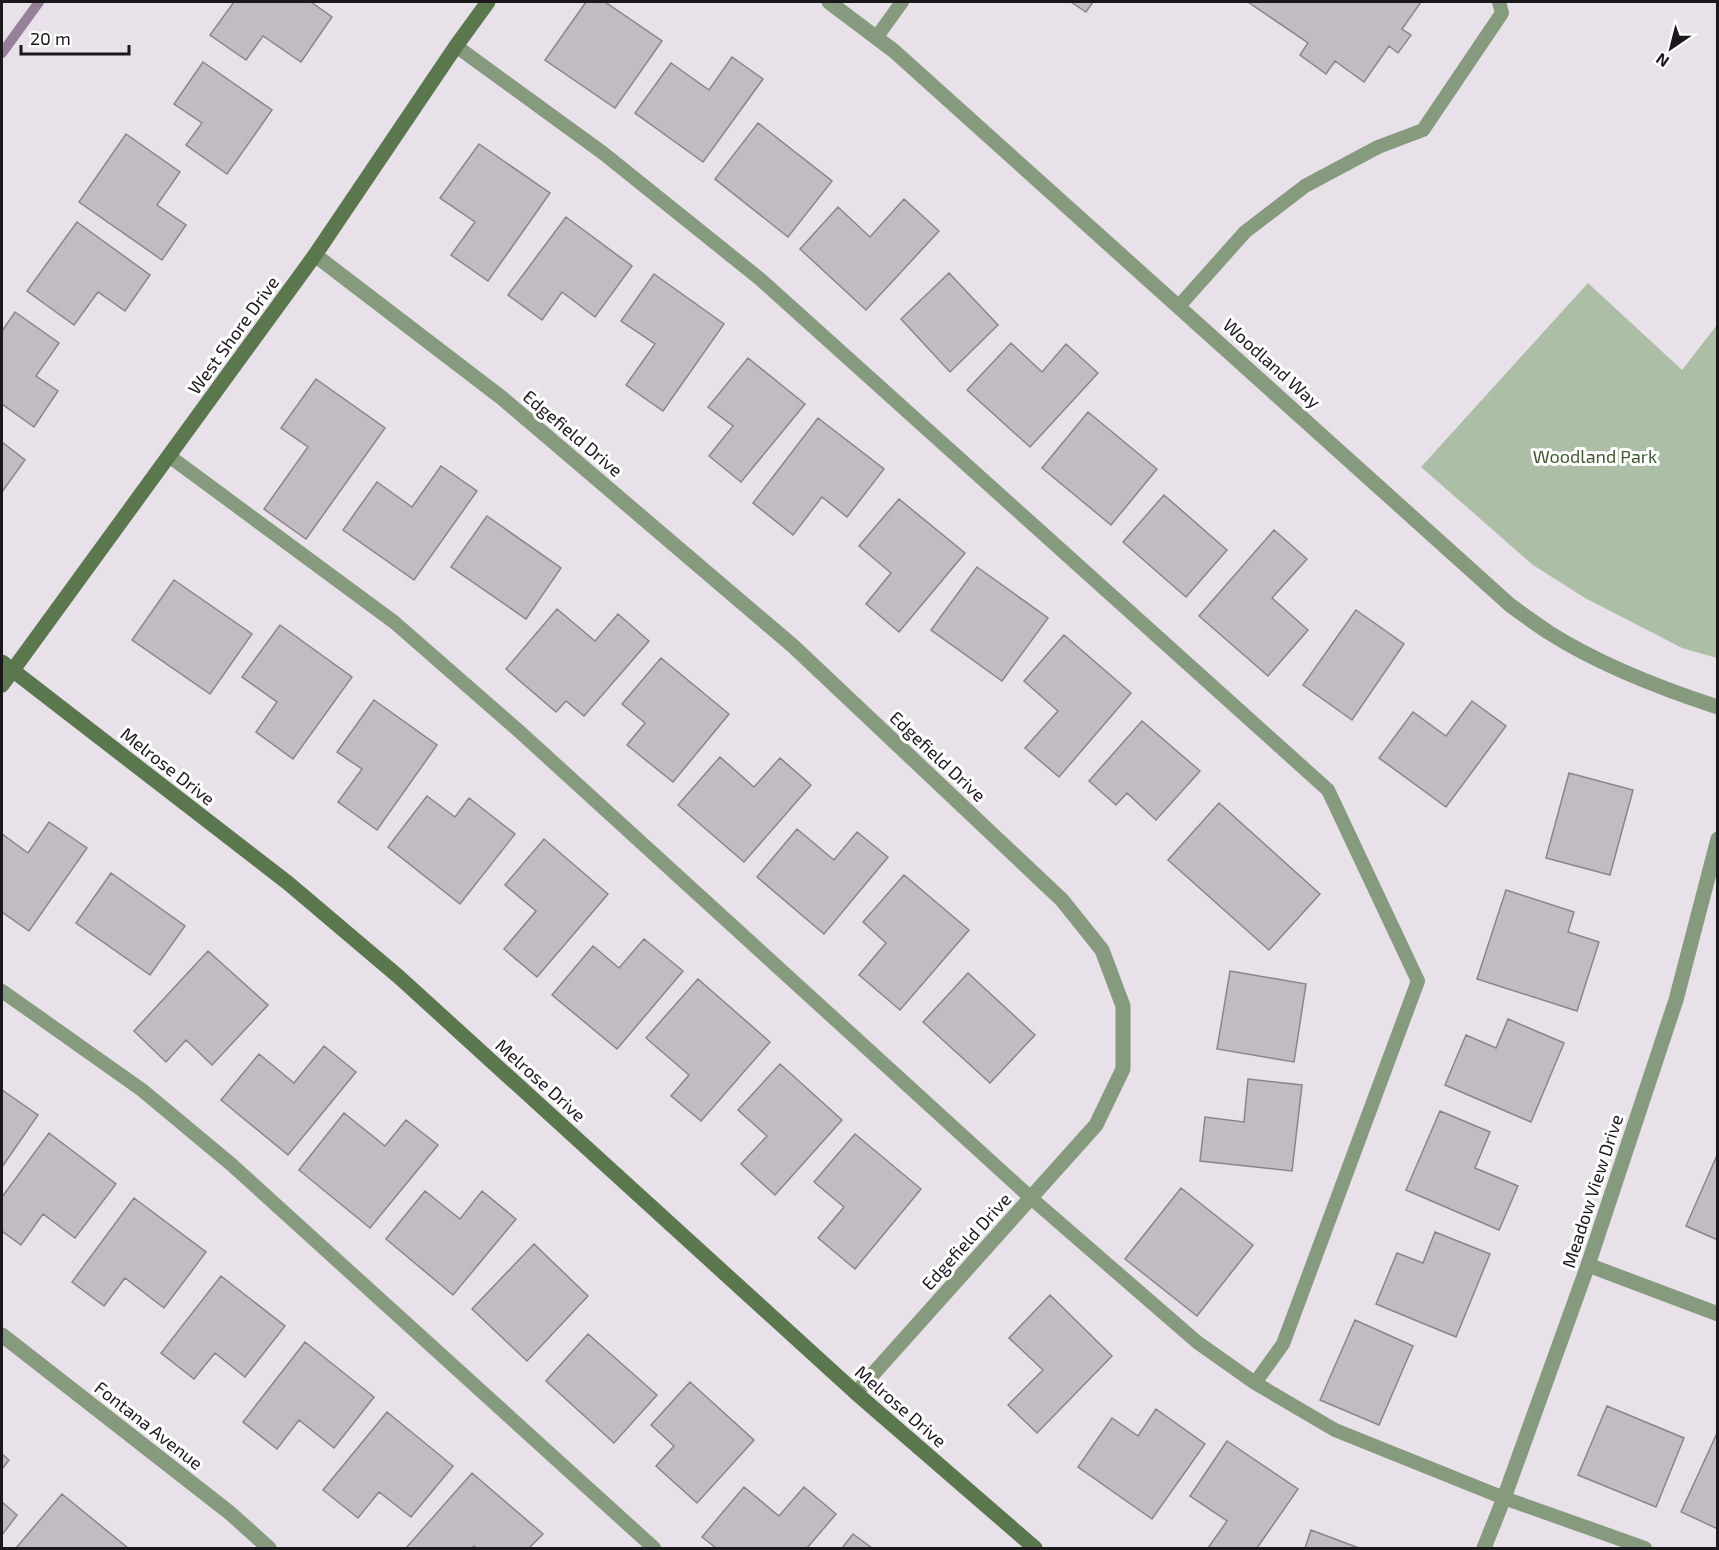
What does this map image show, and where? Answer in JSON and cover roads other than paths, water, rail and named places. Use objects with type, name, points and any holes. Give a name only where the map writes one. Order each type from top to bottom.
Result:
[{"type":"street","name":"West Shore Drive","points":[[2,685],[7,666],[169,456],[315,255],[488,2]]},
{"type":"street","name":"Woodland Way","points":[[829,2],[894,51],[1510,605],[1548,632],[1584,652],[1626,672],[1718,707]]},
{"type":"street","name":"Edgefield Drive","points":[[315,255],[502,398],[792,645],[1062,900],[1102,950],[1123,1006],[1123,1069],[1096,1125],[856,1393]]},
{"type":"street","name":"Melrose Drive","points":[[7,666],[288,883],[399,977],[856,1393],[1035,1548]]},
{"type":"street","name":"Meadow View Drive","points":[[1484,1548],[1588,1265],[1676,1000],[1718,839]]},
{"type":"street","points":[[1588,1265],[1718,1314]]},
{"type":"street","name":"Fontana Avenue","points":[[2,1335],[230,1513],[269,1548]]},
{"type":"lane","points":[[876,38],[902,2]]},
{"type":"lane","points":[[1179,306],[1245,232],[1305,186],[1378,147],[1423,130],[1502,13],[1499,2]]},
{"type":"lane","points":[[456,46],[603,153],[760,279],[1328,790],[1418,981],[1283,1344],[1256,1383]]},
{"type":"lane","points":[[169,456],[394,622],[520,732],[1031,1198],[1197,1342],[1256,1383],[1335,1430],[1504,1498],[1645,1548]]},
{"type":"lane","points":[[2,991],[142,1089],[232,1165],[654,1548]]},
{"type":"waterway","points":[[2,53],[39,2]]},
{"type":"park label","name":"Woodland Park","points":[[1595,456]]}]
